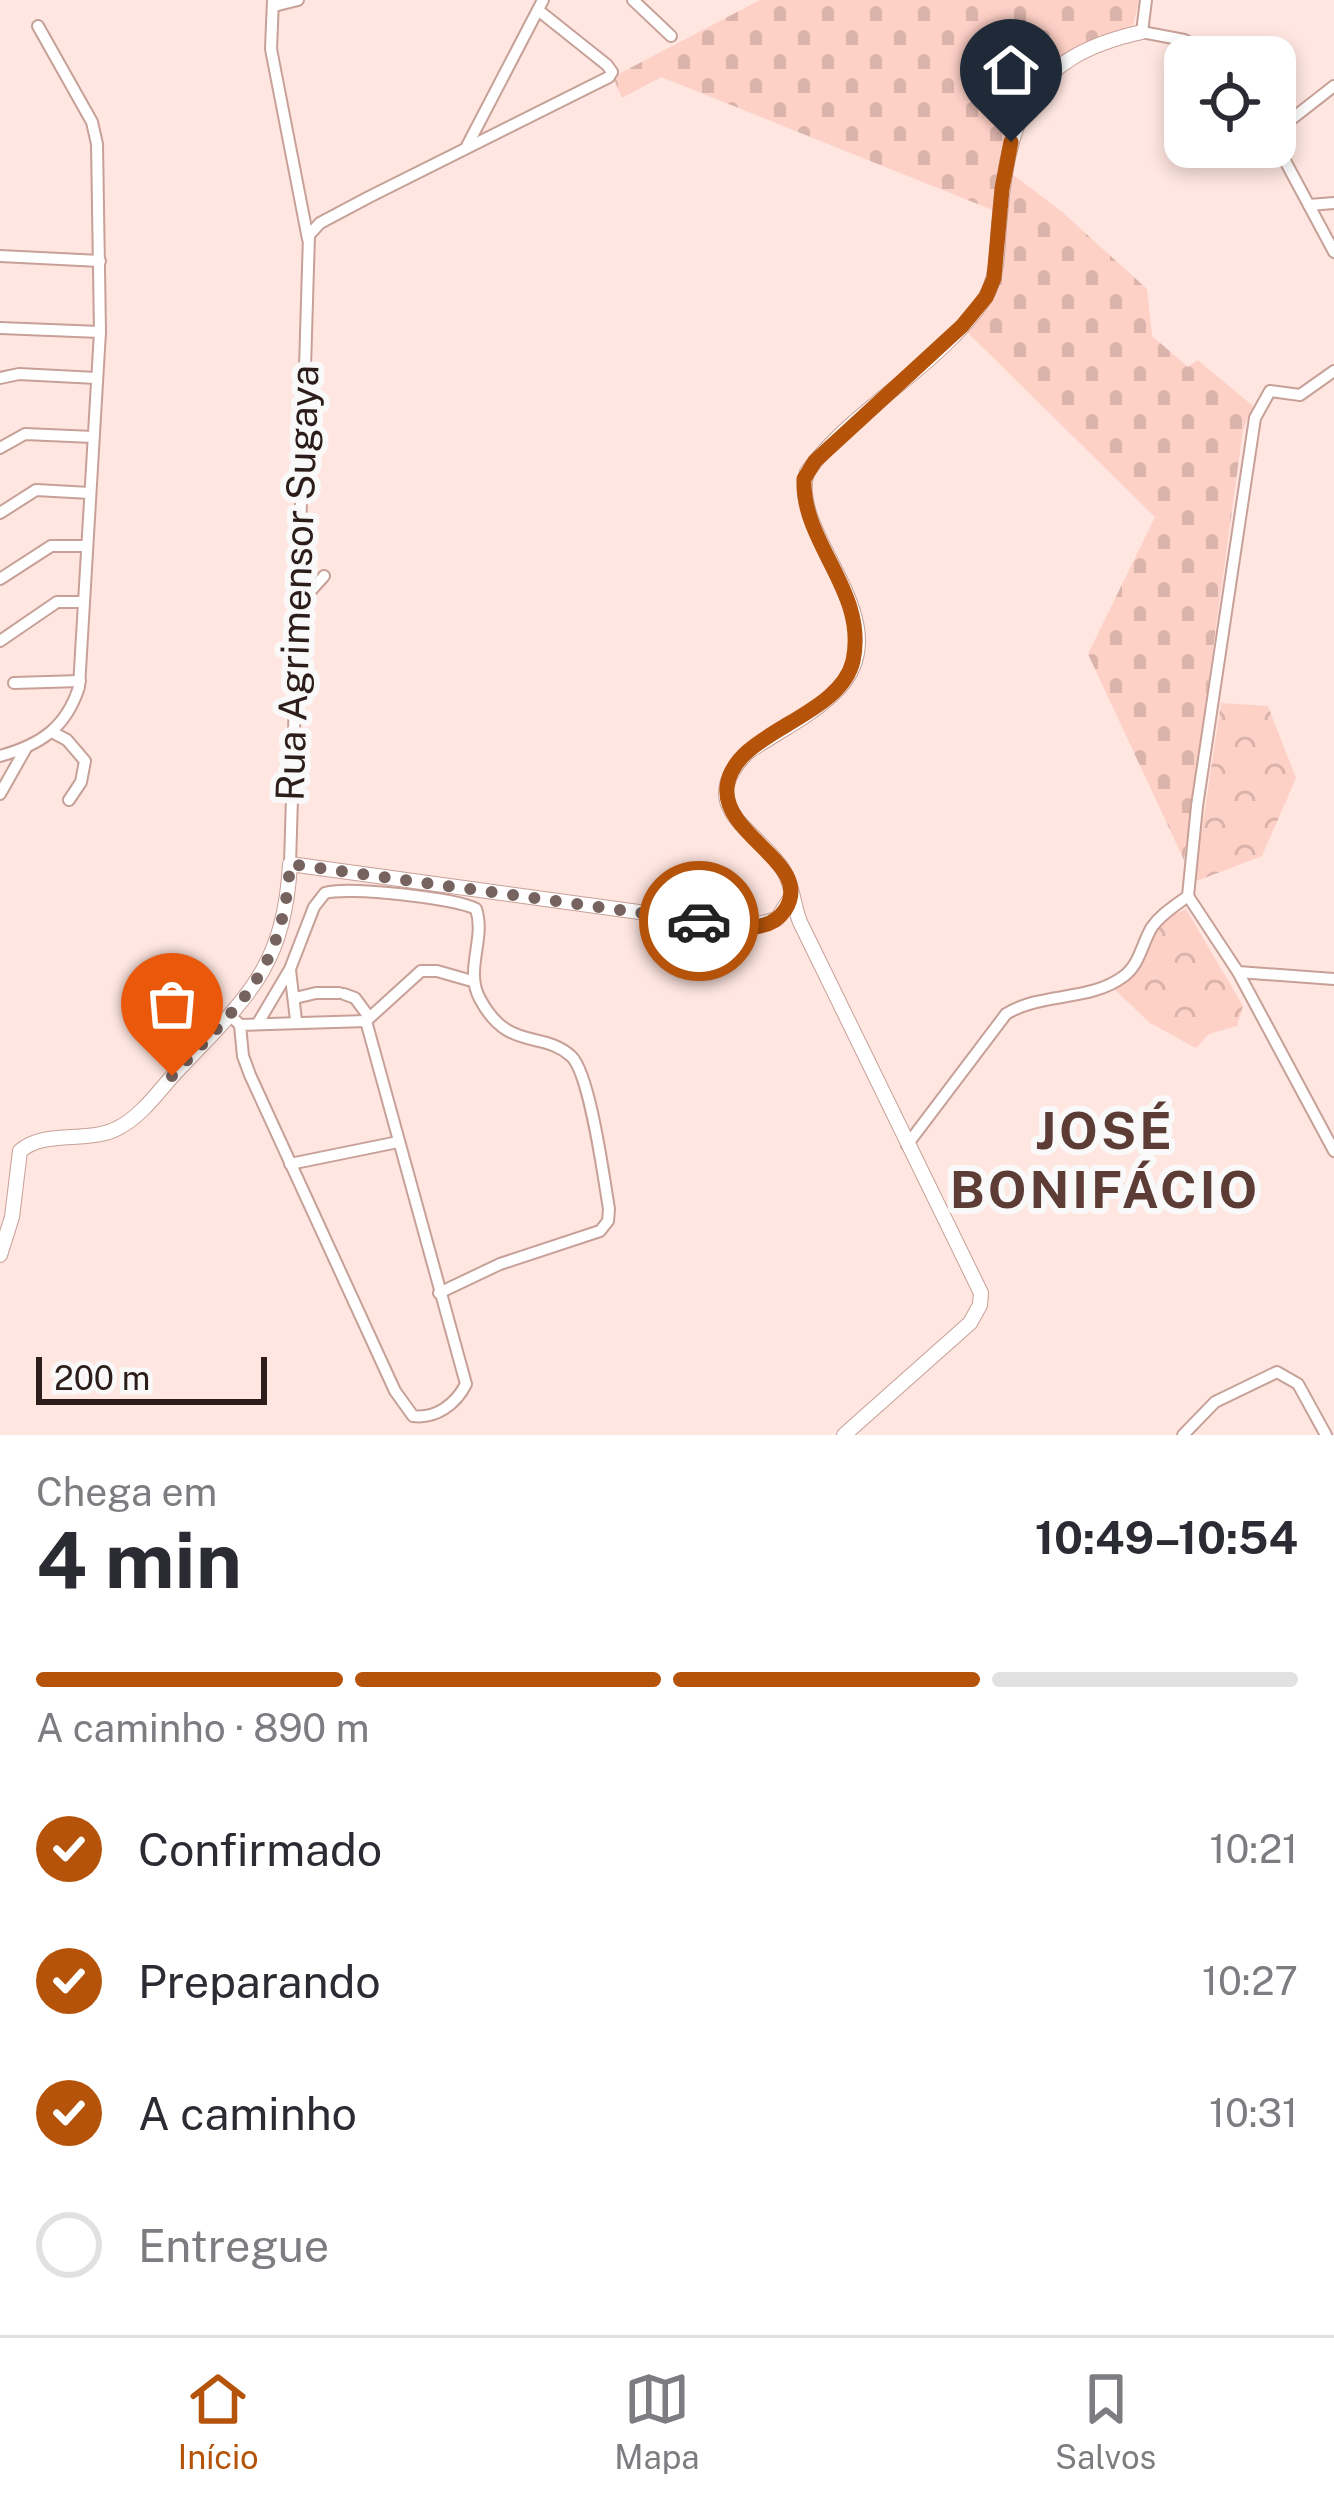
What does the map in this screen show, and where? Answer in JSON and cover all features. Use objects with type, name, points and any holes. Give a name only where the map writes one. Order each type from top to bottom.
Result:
[{"type":"main road","points":[[844,1435],[958,1334],[980,1305],[978,1284],[790,897],[790,883],[781,867],[734,818],[727,786],[737,763],[837,690],[851,668],[854,617],[842,580],[812,520],[803,486],[807,472],[962,326],[986,297],[994,278],[1011,142],[1031,97],[1064,62],[1090,47],[1142,32]]},
{"type":"main road","points":[[290,864],[748,927],[777,919],[790,897]]},
{"type":"main road","name":"Rua Agrimensor Sugaya","points":[[0,1255],[12,1217],[18,1156],[25,1146],[115,1130],[235,1020],[277,946],[290,864]]},
{"type":"street","points":[[273,3],[298,0]]},
{"type":"street","points":[[632,0],[671,36]]},
{"type":"street","points":[[1146,0],[1142,32],[1164,36]]},
{"type":"street","name":"Rua Agrimensor Sugaya","points":[[273,3],[271,49],[308,238],[290,864]]},
{"type":"street","points":[[308,238],[320,223],[611,75],[607,65],[541,5],[466,147]]},
{"type":"street","points":[[0,756],[52,733],[69,712],[80,681],[100,332],[97,144],[92,122],[38,26]]},
{"type":"street","points":[[1296,116],[1334,86]]},
{"type":"street","points":[[1289,168],[1334,252]]},
{"type":"street","points":[[1309,205],[1334,203]]},
{"type":"street","points":[[0,256],[100,261]]},
{"type":"street","points":[[0,328],[100,332]]},
{"type":"street","points":[[1334,370],[1300,395],[1270,391],[1257,412],[1197,806],[1188,896],[1238,972],[1334,1150]]},
{"type":"street","points":[[0,378],[20,374],[96,378]]},
{"type":"street","points":[[0,448],[26,434],[93,437]]},
{"type":"street","points":[[0,513],[36,490],[90,493]]},
{"type":"street","points":[[0,579],[51,546],[87,546]]},
{"type":"street","points":[[296,606],[324,575]]},
{"type":"street","points":[[0,641],[57,602],[84,602]]},
{"type":"street","points":[[14,682],[80,681]]},
{"type":"street","points":[[52,733],[67,740],[85,761],[84,776],[69,800]]},
{"type":"street","points":[[0,794],[26,748]]},
{"type":"street","points":[[259,1023],[290,969],[320,897],[340,890],[466,903],[476,908],[479,923],[472,981],[500,1026],[576,1061],[587,1095],[608,1221],[600,1231],[500,1264],[439,1293]]},
{"type":"street","points":[[907,1144],[1006,1014],[1118,981],[1133,967],[1156,922],[1188,896]]},
{"type":"street","points":[[290,969],[296,1020]]},
{"type":"street","points":[[295,998],[342,993],[356,998],[367,1019],[466,1384],[446,1408],[424,1418],[413,1416],[395,1391],[243,1056],[235,1020],[367,1019],[421,971],[472,981]]},
{"type":"street","points":[[1238,972],[1334,979]]},
{"type":"street","points":[[290,1164],[398,1142]]},
{"type":"street","points":[[1183,1435],[1215,1402],[1277,1372],[1298,1384],[1326,1435]]},
{"type":"green space","points":[[760,0],[1139,0],[1133,26],[1086,42],[1058,59],[1026,94],[1008,138],[995,211],[661,77],[622,98],[613,77]]},
{"type":"green space","points":[[1012,174],[1061,211],[1147,289],[1152,336],[1188,367],[1198,360],[1253,406],[1243,430],[1184,860],[1088,654],[1155,517],[963,328],[981,308]]},
{"type":"green space","points":[[1221,703],[1268,706],[1296,778],[1262,856],[1194,882]]},
{"type":"green space","points":[[1186,909],[1243,1006],[1237,1026],[1209,1034],[1196,1048],[1150,1023],[1113,988],[1160,921]]},
{"type":"way so far","points":[[172,1076],[256,986],[284,921],[290,864],[699,921]]},
{"type":"district","name":"JOSÉ BONIFÁCIO","points":[[1105,1159]]},
{"type":"route","points":[[699,921],[762,926],[777,919],[790,897],[790,883],[781,867],[734,818],[727,786],[731,772],[748,752],[837,690],[851,668],[854,617],[842,580],[812,520],[804,479],[815,461],[962,326],[986,297],[994,278],[1011,142]]}]
